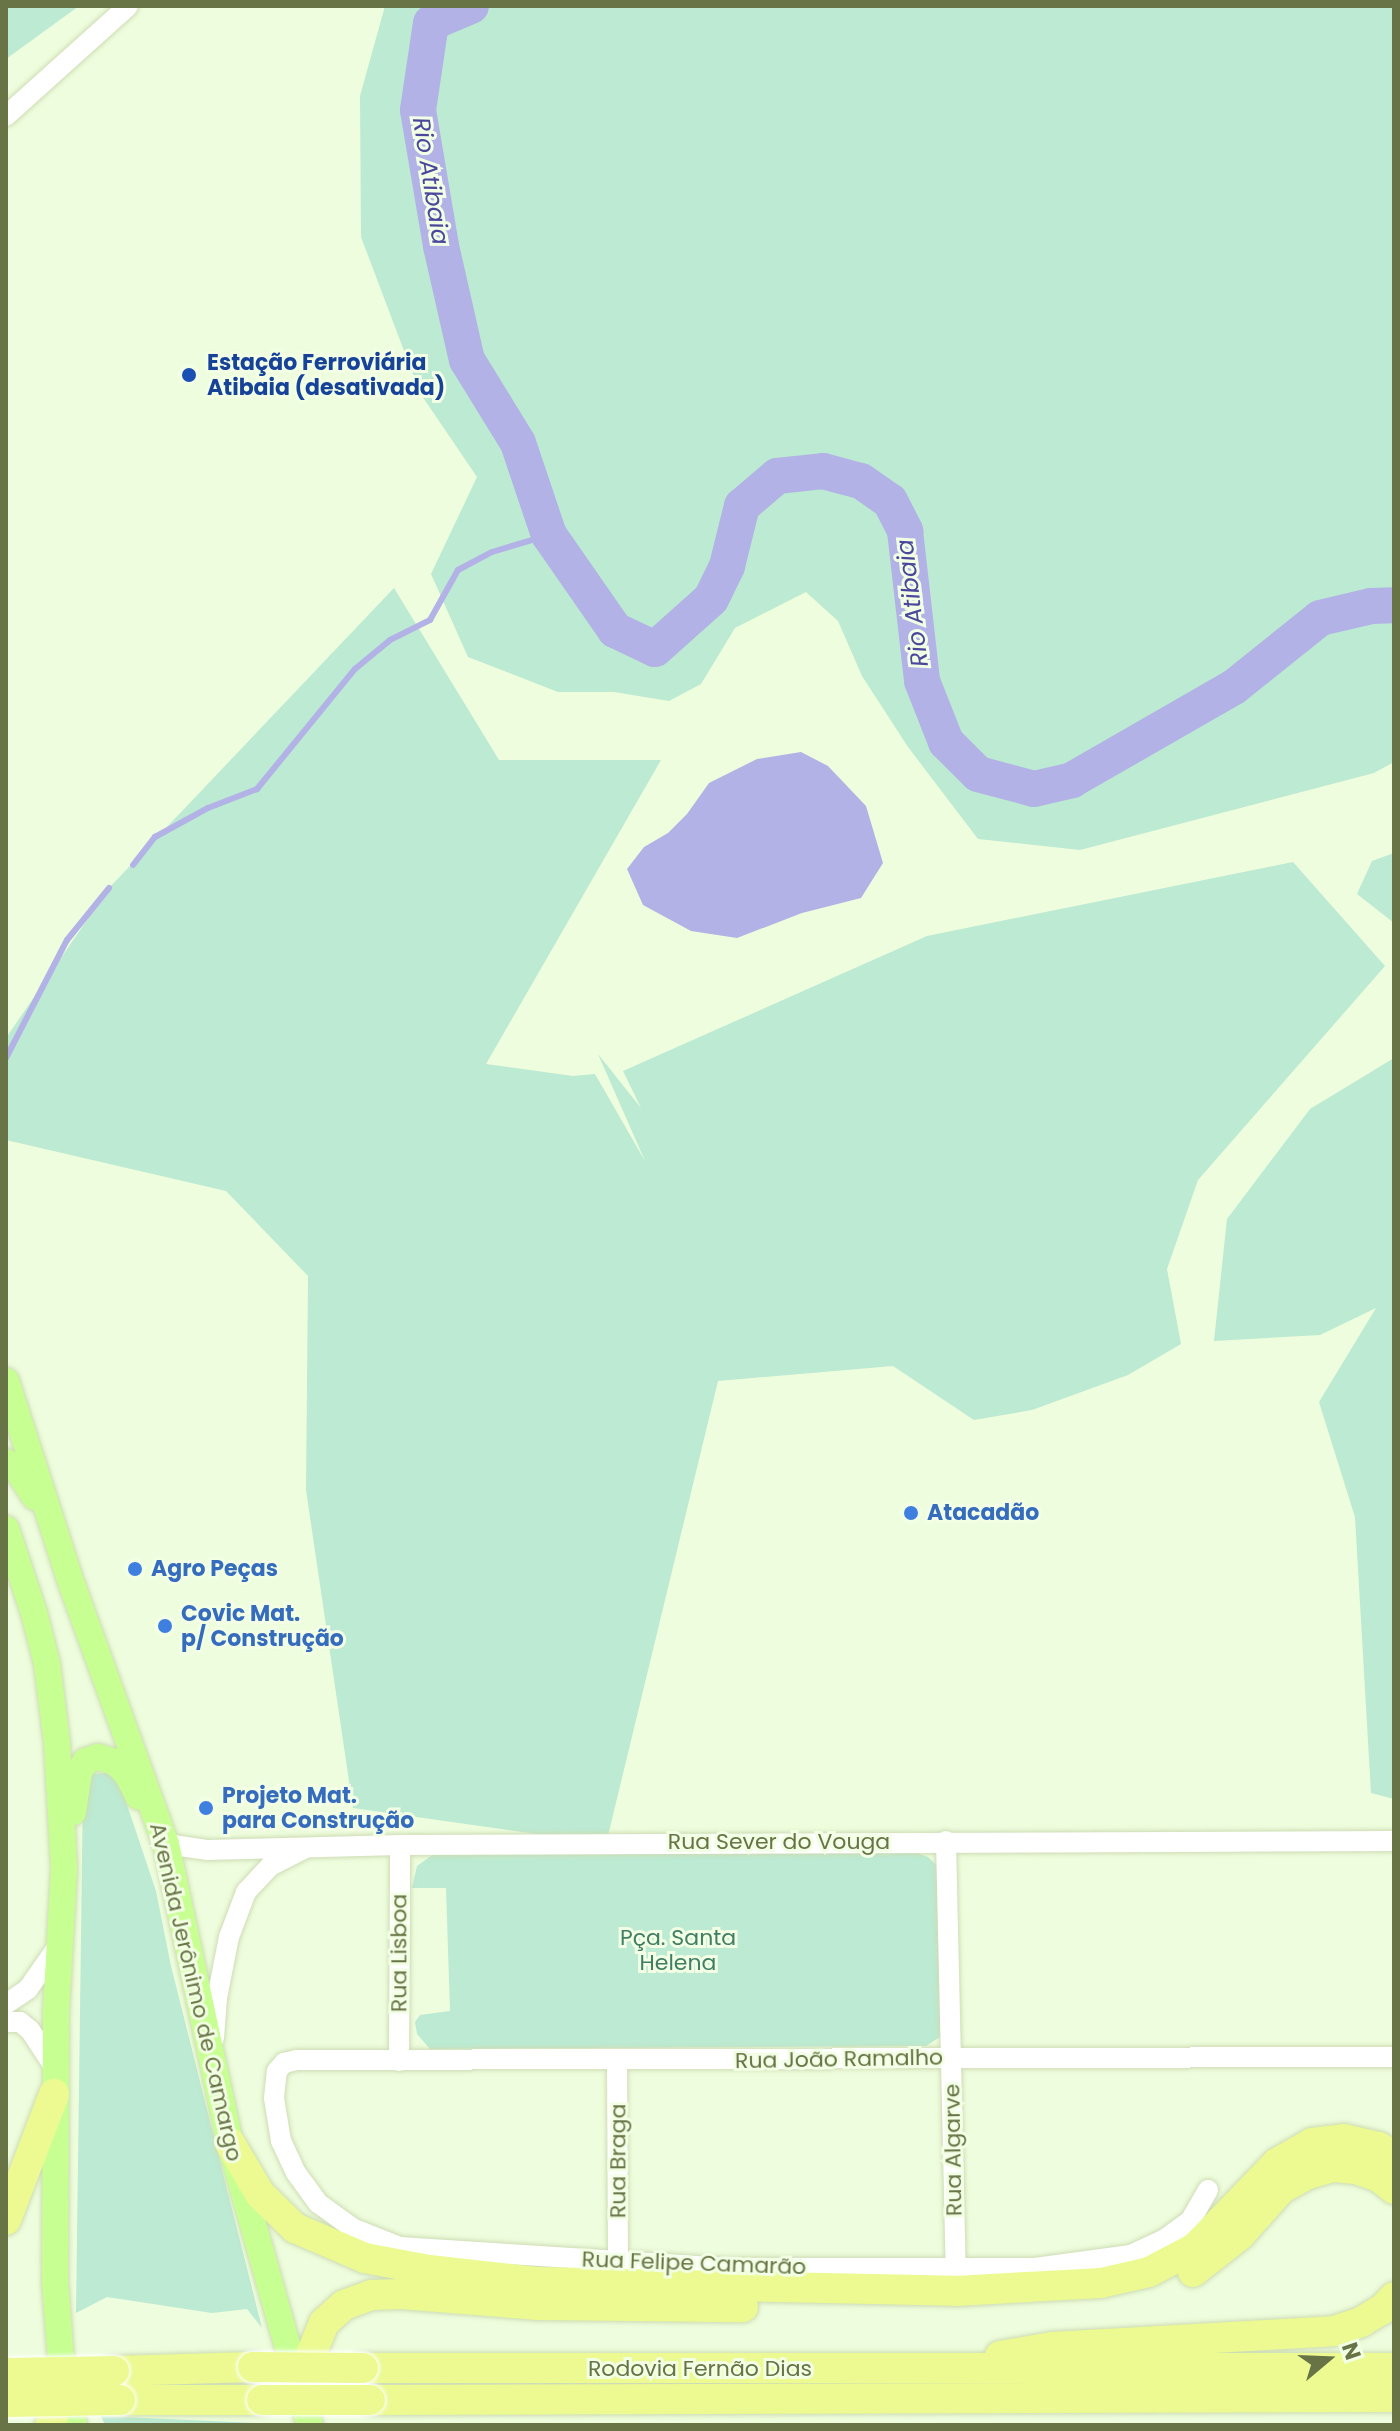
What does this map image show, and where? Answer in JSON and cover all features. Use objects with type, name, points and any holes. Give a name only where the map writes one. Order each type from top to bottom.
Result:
[{"type":"highway","points":[[6,2220],[54,2081]]},
{"type":"highway","points":[[230,2143],[260,2194],[295,2228],[365,2258],[429,2270],[538,2282],[956,2291],[1101,2283],[1149,2272],[1195,2248],[1277,2163],[1312,2143],[1344,2139],[1379,2147],[1394,2156]]},
{"type":"highway","points":[[297,2388],[324,2323],[344,2305],[371,2295],[401,2294],[539,2305],[1029,2309],[1113,2300],[1160,2289],[1204,2266],[1240,2235],[1281,2189],[1308,2174],[1333,2167],[1356,2169],[1379,2177],[1394,2189]]},
{"type":"highway","points":[[927,2370],[1052,2347],[1334,2331],[1361,2322],[1383,2309],[1394,2297]]},
{"type":"highway","name":"Rodovia Fernão Dias","points":[[6,2402],[253,2367],[927,2370],[1394,2368]]},
{"type":"highway","name":"Rodovia Fernão Dias","points":[[6,2373],[262,2400],[1394,2397]]},
{"type":"highway","points":[[50,2425],[63,2386]]},
{"type":"main road","name":"Avenida Jerônimo de Camargo","points":[[6,1381],[72,1585],[164,1838],[230,2143],[297,2388],[310,2425]]},
{"type":"main road","points":[[6,1462],[18,1471],[32,1491],[72,1585]]},
{"type":"main road","points":[[6,1529],[47,1664],[57,1743],[64,1869],[54,2081],[55,2282],[63,2386],[74,2425]]},
{"type":"main road","points":[[64,1869],[72,1841],[75,1792],[86,1761],[98,1757],[115,1762],[127,1774],[164,1838]]},
{"type":"street","points":[[6,116],[128,6]]},
{"type":"street","name":"Rua Sever do Vouga","points":[[164,1838],[207,1850],[400,1845],[1394,1841]]},
{"type":"street","name":"Rua Algarve","points":[[946,1841],[956,2267]]},
{"type":"street","name":"Rua Lisboa","points":[[399,2061],[400,1845]]},
{"type":"street","points":[[212,2064],[217,1998],[229,1937],[246,1892],[270,1866],[311,1846]]},
{"type":"street","points":[[6,2004],[28,1989],[48,1965],[61,1939]]},
{"type":"street","points":[[6,2022],[20,2022],[30,2030],[54,2081]]},
{"type":"street","name":"Rua João Ramalho","points":[[284,2063],[297,2060],[1394,2057]]},
{"type":"street","name":"Rua Braga","points":[[617,2061],[618,2261]]},
{"type":"street","name":"Rua Felipe Camarão","points":[[284,2063],[277,2071],[274,2098],[281,2141],[296,2173],[318,2203],[354,2229],[400,2247],[726,2268],[1035,2268],[1131,2255],[1165,2239],[1191,2220],[1208,2190]]},
{"type":"green space","points":[[6,6],[79,6],[6,59]]},
{"type":"green space","points":[[385,6],[1394,6],[1394,762],[1374,773],[1080,850],[978,839],[908,747],[862,676],[838,621],[806,592],[735,628],[701,684],[669,701],[614,692],[558,692],[468,657],[431,574],[477,477],[420,393],[361,237],[360,96]]},
{"type":"green space","points":[[394,588],[499,760],[661,760],[486,1064],[573,1076],[595,1074],[645,1161],[598,1054],[641,1108],[623,1071],[927,936],[1293,862],[1385,966],[1198,1180],[1167,1269],[1181,1344],[1128,1375],[1032,1410],[974,1420],[893,1366],[718,1381],[606,1844],[353,1808],[306,1490],[308,1276],[226,1191],[6,1140],[6,1038],[109,888]]},
{"type":"green space","points":[[1394,853],[1394,923],[1357,894],[1372,861]]},
{"type":"green space","points":[[1394,1058],[1394,1799],[1371,1793],[1355,1517],[1319,1402],[1376,1308],[1320,1335],[1214,1341],[1227,1219],[1310,1109]]},
{"type":"green space","points":[[105,1773],[118,1778],[156,1891],[171,1966],[262,2328],[247,2309],[212,2313],[107,2297],[76,2313],[83,1787],[91,1774]]},
{"type":"green space","name":"Pça. Santa Helena","points":[[435,1853],[917,1853],[928,1857],[941,1869],[940,2037],[926,2046],[430,2049],[417,2034],[415,2022],[420,2015],[450,2011],[446,1888],[412,1888],[417,1866]]},
{"type":"green space","points":[[101,2416],[278,2424],[279,2425],[105,2425]]},
{"type":"water","points":[[801,752],[828,766],[866,806],[883,863],[861,898],[802,913],[737,938],[691,931],[643,905],[627,869],[644,847],[668,833],[687,814],[709,783],[757,759]]},
{"type":"waterway","name":"Rio Atibaia","points":[[471,6],[431,23],[418,110],[441,246],[467,360],[518,443],[549,535],[615,630],[655,649],[711,599],[727,566],[742,506],[777,476],[823,471],[861,481],[890,501],[905,531],[922,681],[946,742],[978,774],[1034,789],[1072,780],[1234,687],[1320,618],[1371,606],[1394,605]]},
{"type":"waterway","points":[[133,865],[155,837],[208,808],[257,789],[355,669],[390,640],[430,620],[458,570],[492,552],[549,535]]},
{"type":"waterway","points":[[6,1058],[67,940],[109,888]]},
{"type":"place","name":"Estação Ferroviária Atibaia (desativada)","points":[[189,375]]},
{"type":"place","name":"Atacadão","points":[[911,1513]]},
{"type":"place","name":"Agro Peças","points":[[135,1569]]},
{"type":"place","name":"Covic Mat. p/ Construção","points":[[165,1626]]},
{"type":"place","name":"Projeto Mat. para Construção","points":[[206,1808]]}]
